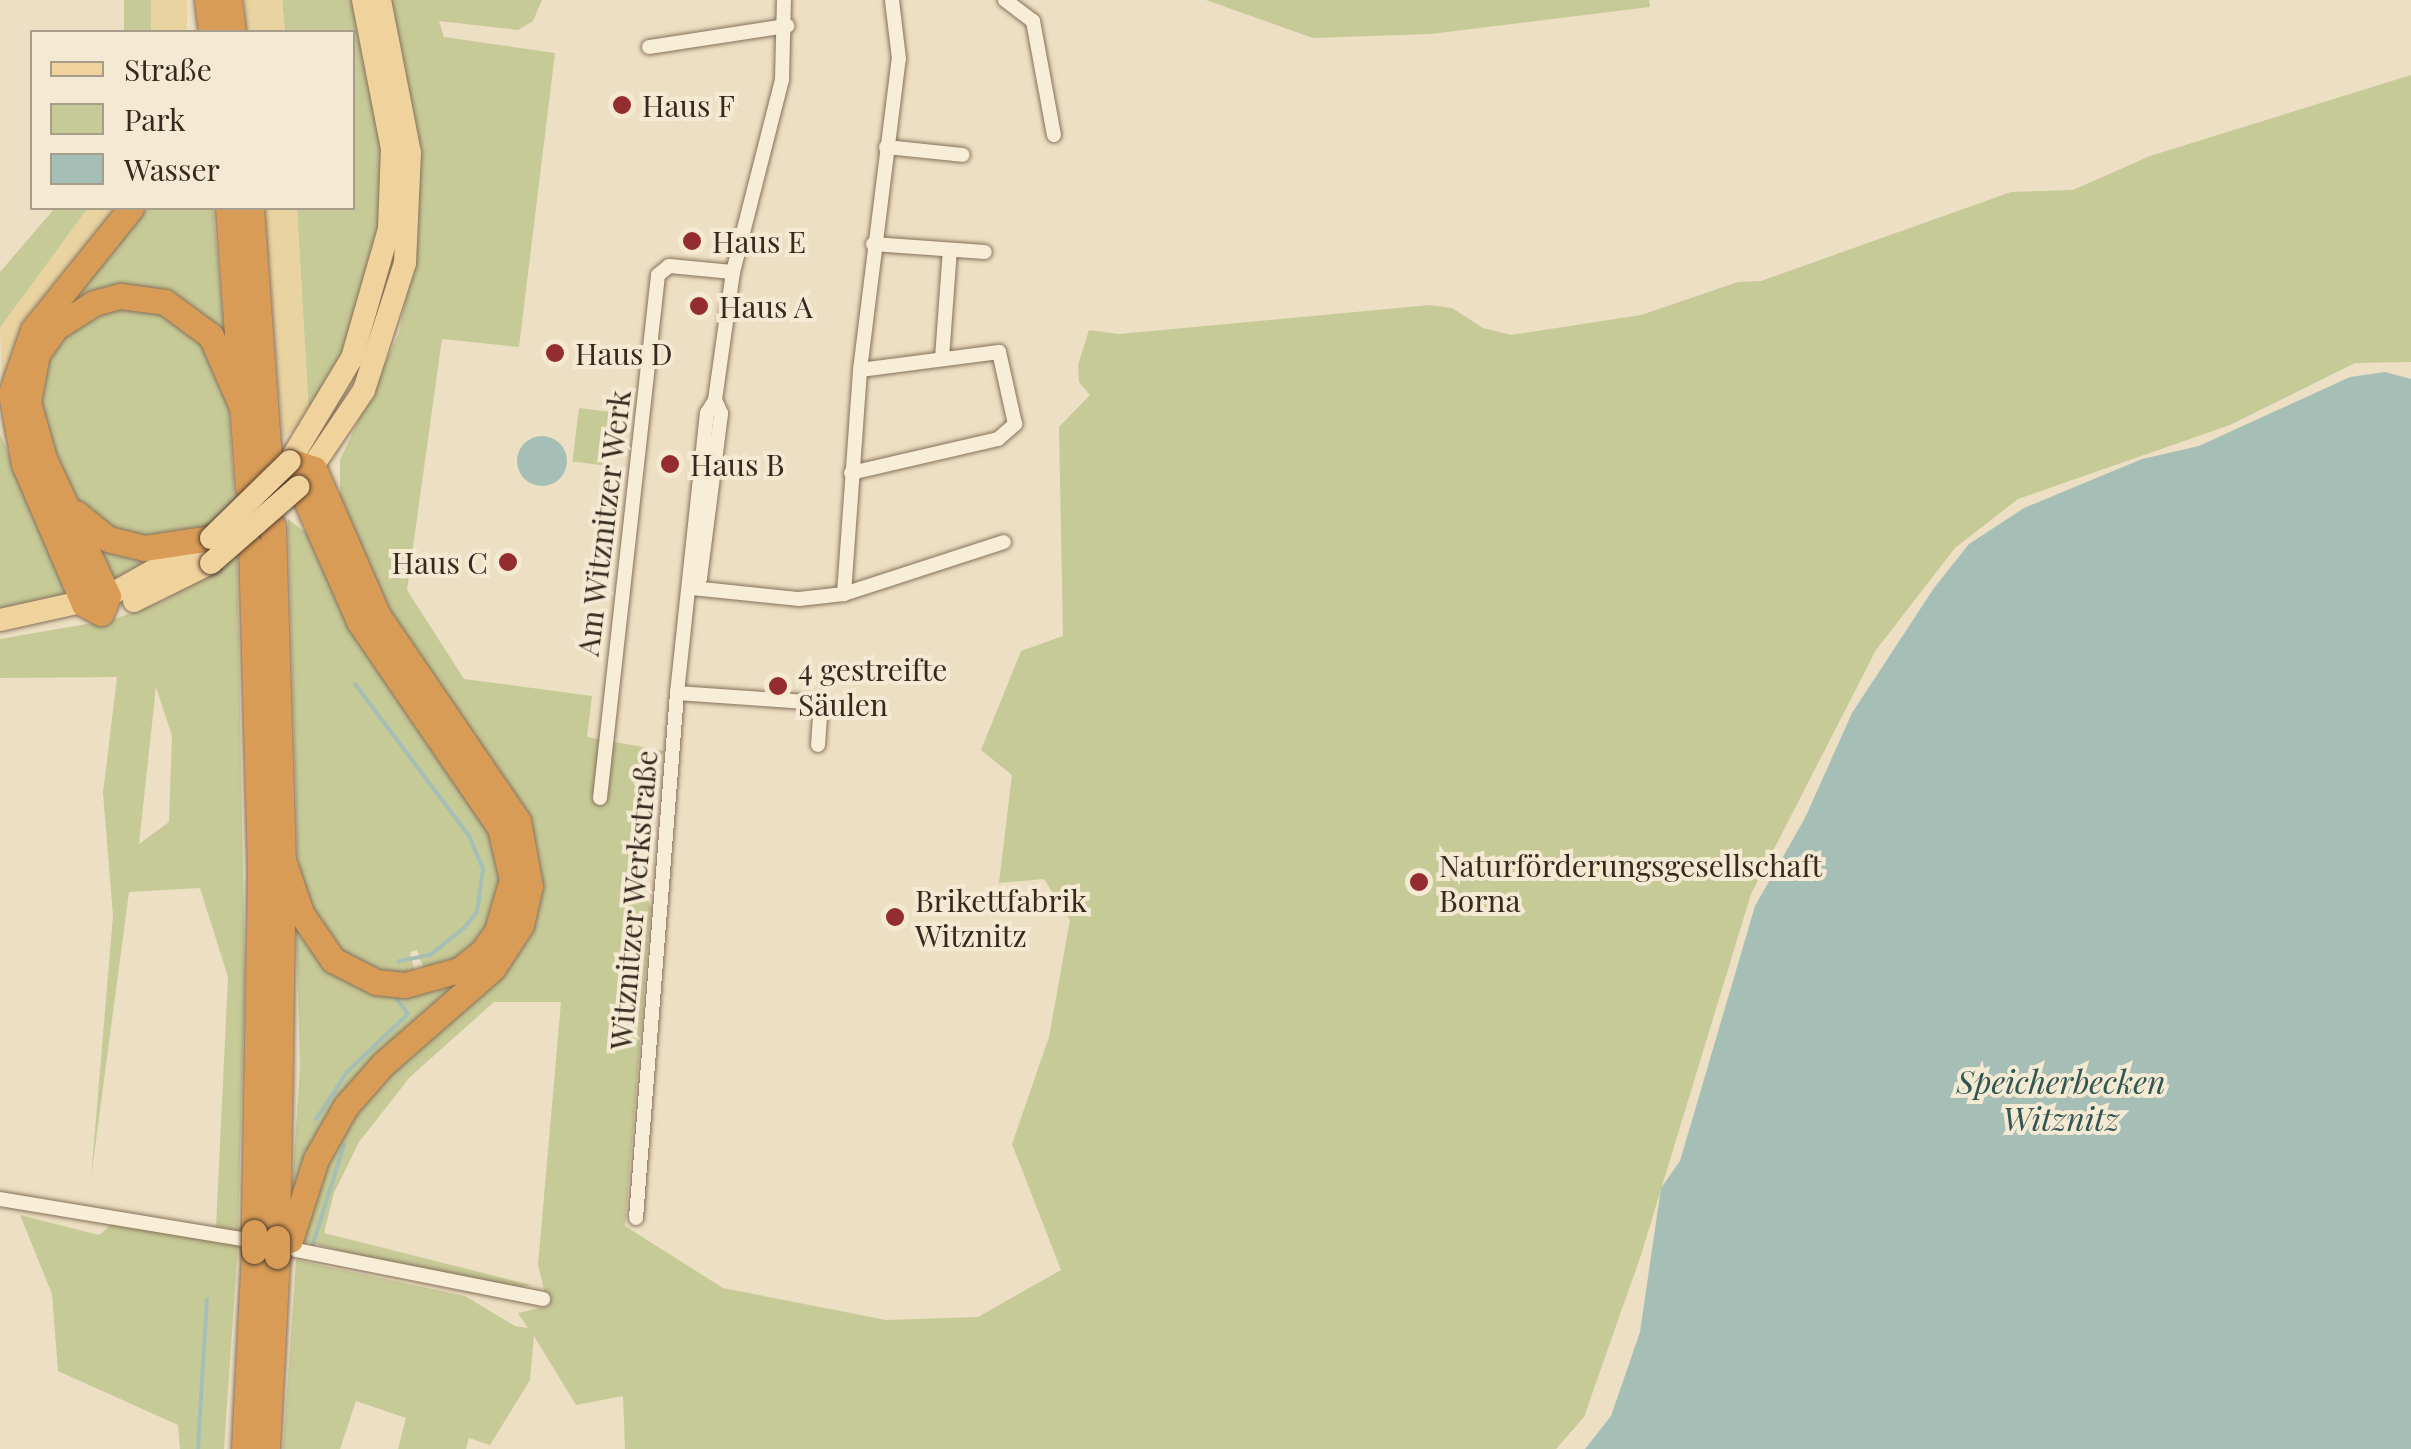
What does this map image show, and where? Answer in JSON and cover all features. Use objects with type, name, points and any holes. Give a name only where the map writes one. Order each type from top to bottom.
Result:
[{"type":"highway","points":[[192,30],[193,0]]},
{"type":"highway","points":[[207,0],[210,30]]},
{"type":"highway","points":[[229,0],[233,30]]},
{"type":"highway","points":[[98,605],[24,464],[12,393],[33,330],[128,210]]},
{"type":"highway","points":[[228,210],[248,488]]},
{"type":"highway","points":[[251,210],[297,479],[359,620],[500,828],[512,879],[497,931],[482,952],[460,970],[405,985],[376,982],[333,960],[301,913],[283,860]]},
{"type":"highway","points":[[98,605],[66,503],[32,430],[29,380],[46,340],[82,308],[120,296],[180,309],[211,336],[244,412]]},
{"type":"highway","points":[[272,1246],[336,1122],[383,1064],[494,968],[522,924],[530,886],[518,821],[378,616],[297,479]]},
{"type":"highway","points":[[66,503],[91,528],[128,545],[211,550]]},
{"type":"highway","points":[[244,1449],[272,1246],[283,860],[273,526]]},
{"type":"highway","points":[[251,547],[275,1314],[266,1449]]},
{"type":"main road","points":[[297,479],[352,358],[389,228],[392,149],[363,0]]},
{"type":"main road","points":[[0,633],[98,605],[211,550],[297,479],[370,376],[405,263],[410,153],[380,0]]},
{"type":"main road","points":[[0,620],[98,605]]},
{"type":"street","name":"Witznitzer Werkstraße","points":[[636,1218],[677,692],[692,588],[707,413],[715,400],[733,272],[782,80],[787,26],[784,0]]},
{"type":"street","points":[[844,594],[860,370],[898,59],[892,0]]},
{"type":"street","points":[[1005,0],[1034,21],[1054,136]]},
{"type":"street","points":[[650,47],[787,26]]},
{"type":"street","points":[[886,148],[963,154]]},
{"type":"street","points":[[873,244],[985,252]]},
{"type":"street","points":[[942,358],[950,250]]},
{"type":"street","name":"Am Witznitzer Werk","points":[[600,798],[658,275],[662,267],[733,272]]},
{"type":"street","points":[[851,473],[1010,433],[1015,424],[999,352],[860,370]]},
{"type":"street","points":[[692,588],[799,599],[844,594],[1004,542]]},
{"type":"street","points":[[677,692],[820,703],[818,745]]},
{"type":"street","points":[[0,1199],[543,1298]]},
{"type":"green space","points":[[124,0],[151,0],[151,30],[124,30]]},
{"type":"green space","points":[[282,0],[354,0],[385,170],[380,233],[343,353],[309,417],[297,210],[355,210],[355,30],[285,30]]},
{"type":"green space","points":[[389,0],[542,0],[533,21],[518,30],[439,21],[444,37],[555,53],[519,347],[442,339],[407,590],[464,679],[592,696],[587,737],[665,751],[638,785],[633,860],[651,908],[625,1226],[723,1288],[886,1320],[978,1317],[1061,1270],[1012,1144],[1049,1037],[1070,920],[1044,879],[999,883],[1012,775],[981,750],[1021,651],[1063,636],[1059,427],[1090,395],[1079,382],[1078,365],[1089,330],[1119,334],[1430,305],[1452,308],[1483,328],[1511,335],[1641,315],[1738,282],[1761,281],[2011,192],[2073,190],[2150,156],[2411,75],[2411,362],[2355,363],[2230,425],[2018,499],[1955,548],[1876,650],[1751,894],[1641,1255],[1584,1417],[1556,1449],[625,1449],[623,1396],[576,1405],[534,1336],[530,1380],[490,1445],[469,1438],[466,1449],[398,1449],[406,1418],[356,1401],[340,1449],[283,1449],[296,1260],[465,1296],[515,1326],[528,1328],[518,1313],[548,1306],[538,1265],[561,1002],[494,1002],[410,1077],[359,1142],[334,1193],[324,1233],[531,1285],[511,1289],[441,1276],[299,1240],[317,1177],[353,1111],[540,877],[531,828],[397,626],[340,501],[340,460],[399,333],[417,237],[418,134]]},
{"type":"green space","points":[[1206,0],[1649,0],[1650,7],[1431,34],[1313,38]]},
{"type":"green space","points":[[53,210],[87,210],[0,328],[0,272]]},
{"type":"green space","points":[[138,210],[213,210],[225,340],[172,298],[57,309]]},
{"type":"green space","points":[[145,304],[200,332],[228,400],[235,503],[199,532],[126,538],[75,505],[35,410],[48,350],[93,310]]},
{"type":"green space","points":[[579,408],[611,412],[604,465],[572,462]]},
{"type":"green space","points":[[0,434],[68,586],[59,601],[0,615]]},
{"type":"green space","points":[[288,519],[310,536],[474,798],[503,856],[498,911],[466,958],[425,972],[417,950],[410,952],[416,978],[366,973],[311,923],[298,870]]},
{"type":"green space","points":[[85,531],[157,554],[114,588]]},
{"type":"green space","points":[[237,556],[245,970],[238,1232],[216,1228],[228,977],[200,888],[129,892],[91,1178],[113,916],[103,793],[117,677],[0,678],[0,639],[115,619],[164,600]],"holes":[[[156,687],[172,736],[169,822],[139,844]]]},
{"type":"green space","points":[[499,799],[509,935],[395,1044],[292,1190],[300,1067],[296,929],[385,990],[501,937]]},
{"type":"green space","points":[[20,1215],[99,1235],[113,1223],[238,1245],[224,1449],[180,1449],[178,1425],[58,1371],[52,1294]]},
{"type":"sand","points":[[151,0],[187,0],[187,30],[151,30]]},
{"type":"sand","points":[[244,0],[282,0],[285,30],[247,30]]},
{"type":"sand","points":[[87,210],[118,210],[38,306],[4,441],[0,328]]},
{"type":"sand","points":[[264,210],[297,210],[309,417],[283,438]]},
{"type":"water","name":"Speicherbecken Witznitz","points":[[2385,372],[2411,379],[2411,1449],[1585,1449],[1611,1416],[1640,1332],[1661,1188],[1680,1161],[1755,906],[1805,818],[1852,713],[1934,588],[1969,544],[2024,508],[2142,459],[2199,446],[2350,377]]},
{"type":"water","points":[[542,436],[559,444],[567,461],[559,478],[542,486],[525,478],[517,461],[525,444]]},
{"type":"waterway","points":[[355,684],[469,836],[483,869],[477,912],[465,927],[430,955],[399,961]]},
{"type":"waterway","points":[[316,1119],[347,1072],[408,1014],[397,1000]]},
{"type":"waterway","points":[[313,1244],[344,1145]]},
{"type":"waterway","points":[[198,1449],[207,1299]]},
{"type":"place","name":"Haus F","points":[[622,105]]},
{"type":"place","name":"Haus E","points":[[692,241]]},
{"type":"place","name":"Haus A","points":[[699,306]]},
{"type":"place","name":"Haus D","points":[[555,353]]},
{"type":"place","name":"Haus B","points":[[670,464]]},
{"type":"place","name":"Haus C","points":[[508,562]]},
{"type":"place","name":"4 gestreifte Säulen","points":[[778,686]]},
{"type":"place","name":"Naturförderungsgesellschaft Borna","points":[[1419,882]]},
{"type":"place","name":"Brikettfabrik Witznitz","points":[[895,917]]}]
